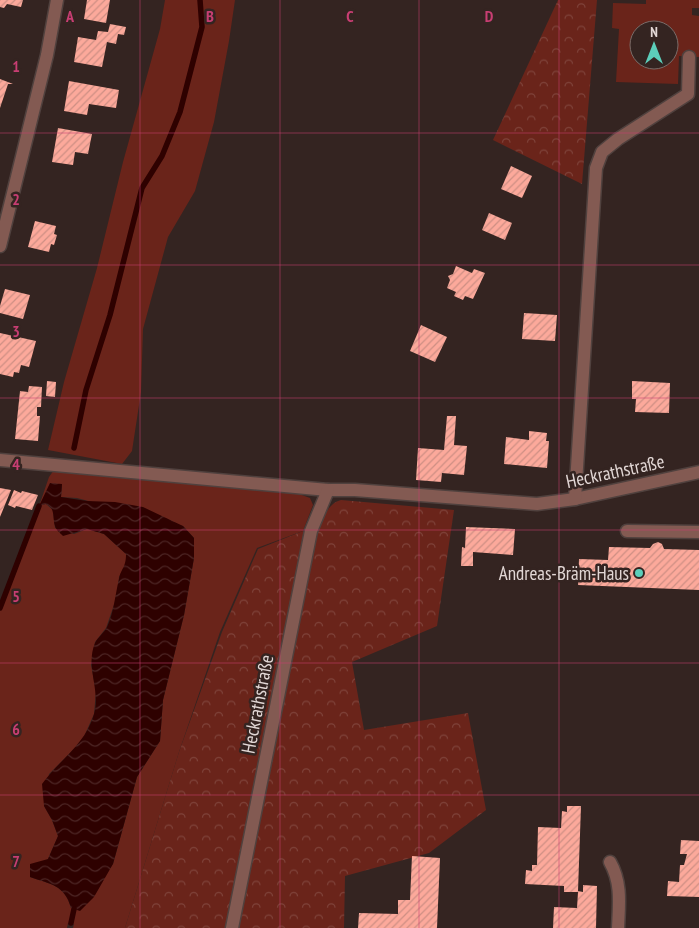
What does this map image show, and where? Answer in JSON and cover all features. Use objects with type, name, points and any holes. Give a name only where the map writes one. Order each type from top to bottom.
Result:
[{"type":"street","points":[[0,246],[44,65],[57,0]]},
{"type":"street","points":[[575,499],[596,168],[602,152],[688,94],[689,57]]},
{"type":"street","name":"Heckrathstraße","points":[[0,460],[328,490],[355,490],[537,504],[575,499],[699,472]]},
{"type":"street","name":"Heckrathstraße","points":[[232,928],[311,531],[328,490]]},
{"type":"street","points":[[627,531],[699,532]]},
{"type":"street","points":[[610,862],[616,873],[619,887],[618,928]]},
{"type":"green space","points":[[165,0],[235,0],[214,122],[195,191],[168,237],[143,329],[141,392],[132,451],[122,464],[48,450],[64,382],[97,268],[123,162],[160,29]]},
{"type":"green space","points":[[558,0],[597,0],[582,184],[493,140]]},
{"type":"green space","points":[[646,0],[699,0],[699,8],[692,8],[692,15],[699,16],[699,57],[679,56],[679,20],[629,20],[629,70],[678,70],[678,84],[616,82],[619,29],[612,28],[613,3],[646,4]]},
{"type":"green space","points":[[54,470],[299,494],[310,498],[313,505],[303,531],[257,548],[220,632],[179,752],[125,928],[73,928],[74,924],[68,923],[67,928],[0,928],[0,611],[17,570],[49,477]],"holes":[[[62,484],[61,497],[77,498],[183,526],[194,538],[194,558],[184,615],[163,700],[160,741],[137,777],[113,864],[71,908],[65,894],[56,886],[30,877],[48,859],[58,836],[44,806],[49,774],[82,741],[94,714],[96,691],[91,665],[95,642],[106,628],[117,596],[119,577],[126,564],[126,554],[104,534],[87,529],[74,534],[55,528],[53,510],[46,504]]]},
{"type":"green space","points":[[341,500],[454,510],[437,626],[352,662],[364,730],[468,713],[486,810],[429,853],[345,876],[344,928],[125,928],[179,752],[222,632],[258,549],[303,531],[316,535],[328,509]]},
{"type":"water","points":[[50,483],[62,484],[61,497],[87,501],[115,502],[143,507],[183,526],[194,538],[194,558],[184,615],[163,700],[160,741],[137,777],[113,864],[94,897],[80,911],[71,908],[65,894],[56,886],[30,877],[30,864],[48,859],[58,836],[44,806],[42,784],[79,743],[90,725],[96,705],[92,652],[95,643],[106,629],[109,621],[126,554],[104,534],[87,529],[63,536],[54,523],[51,508],[46,504],[39,506]]},
{"type":"building","points":[[0,0],[23,0],[21,7],[7,4],[4,8],[0,7]]},
{"type":"building","points":[[87,0],[110,0],[106,23],[84,19]]},
{"type":"building","points":[[110,24],[126,27],[124,35],[118,34],[116,44],[107,42],[102,67],[74,62],[78,37],[96,40],[98,31],[108,32]]},
{"type":"building","points":[[0,79],[13,84],[8,84],[0,108]]},
{"type":"building","points":[[69,81],[119,90],[116,108],[89,104],[87,115],[64,111]]},
{"type":"building","points":[[58,128],[92,134],[88,154],[75,152],[73,165],[52,162]]},
{"type":"building","points":[[511,166],[532,176],[522,198],[501,189]]},
{"type":"building","points":[[489,213],[512,223],[505,240],[482,230]]},
{"type":"building","points":[[35,221],[56,226],[54,234],[57,235],[54,245],[51,244],[49,252],[28,247]]},
{"type":"building","points":[[456,266],[472,273],[474,269],[485,273],[473,299],[465,296],[463,300],[454,296],[456,292],[447,288],[450,280],[448,276],[453,274]]},
{"type":"building","points":[[5,289],[30,295],[23,319],[0,313]]},
{"type":"building","points":[[524,313],[557,315],[555,341],[522,339]]},
{"type":"building","points":[[421,325],[447,337],[435,362],[410,351]]},
{"type":"building","points":[[0,333],[36,341],[29,367],[21,365],[19,373],[14,372],[13,377],[0,374]]},
{"type":"building","points":[[47,381],[56,382],[55,397],[46,396]]},
{"type":"building","points":[[632,381],[670,383],[669,413],[635,412],[636,399],[632,399]]},
{"type":"building","points":[[29,386],[42,387],[41,407],[37,407],[37,416],[40,416],[38,441],[15,439],[20,391],[28,392]]},
{"type":"building","points":[[447,416],[456,416],[454,445],[467,446],[464,475],[442,473],[441,482],[416,480],[418,448],[444,450]]},
{"type":"building","points":[[529,431],[547,433],[546,441],[549,441],[547,468],[504,464],[506,437],[529,440]]},
{"type":"building","points":[[0,488],[11,490],[0,517]]},
{"type":"building","points":[[14,490],[21,493],[22,491],[38,495],[32,510],[16,506],[15,508],[8,505]]},
{"type":"building","points":[[466,527],[515,529],[513,555],[473,552],[473,566],[461,566],[462,547],[465,548]]},
{"type":"building","name":"Andreas-Bräm-Haus","points":[[658,542],[662,544],[664,549],[699,550],[699,590],[578,585],[579,559],[608,560],[609,547],[650,548]]},
{"type":"building","points":[[567,806],[581,806],[578,891],[583,892],[583,885],[597,886],[596,928],[553,928],[554,907],[577,908],[578,892],[564,892],[564,886],[525,884],[526,870],[532,871],[532,865],[537,865],[538,827],[561,828],[562,811],[567,812]]},
{"type":"building","points":[[681,840],[699,841],[699,897],[667,896],[668,881],[679,882],[680,865],[684,865],[687,854],[680,854]]},
{"type":"building","points":[[412,856],[440,858],[437,928],[358,928],[359,913],[398,914],[398,900],[410,900]]},
{"type":"waterway","points":[[74,448],[86,390],[110,315],[142,188],[162,156],[180,112],[202,27],[200,0]]},
{"type":"waterway","points":[[0,608],[39,506]]},
{"type":"waterway","points":[[71,923],[74,909]]},
{"type":"place","name":"Andreas-Bräm-Haus","points":[[639,573]]}]
